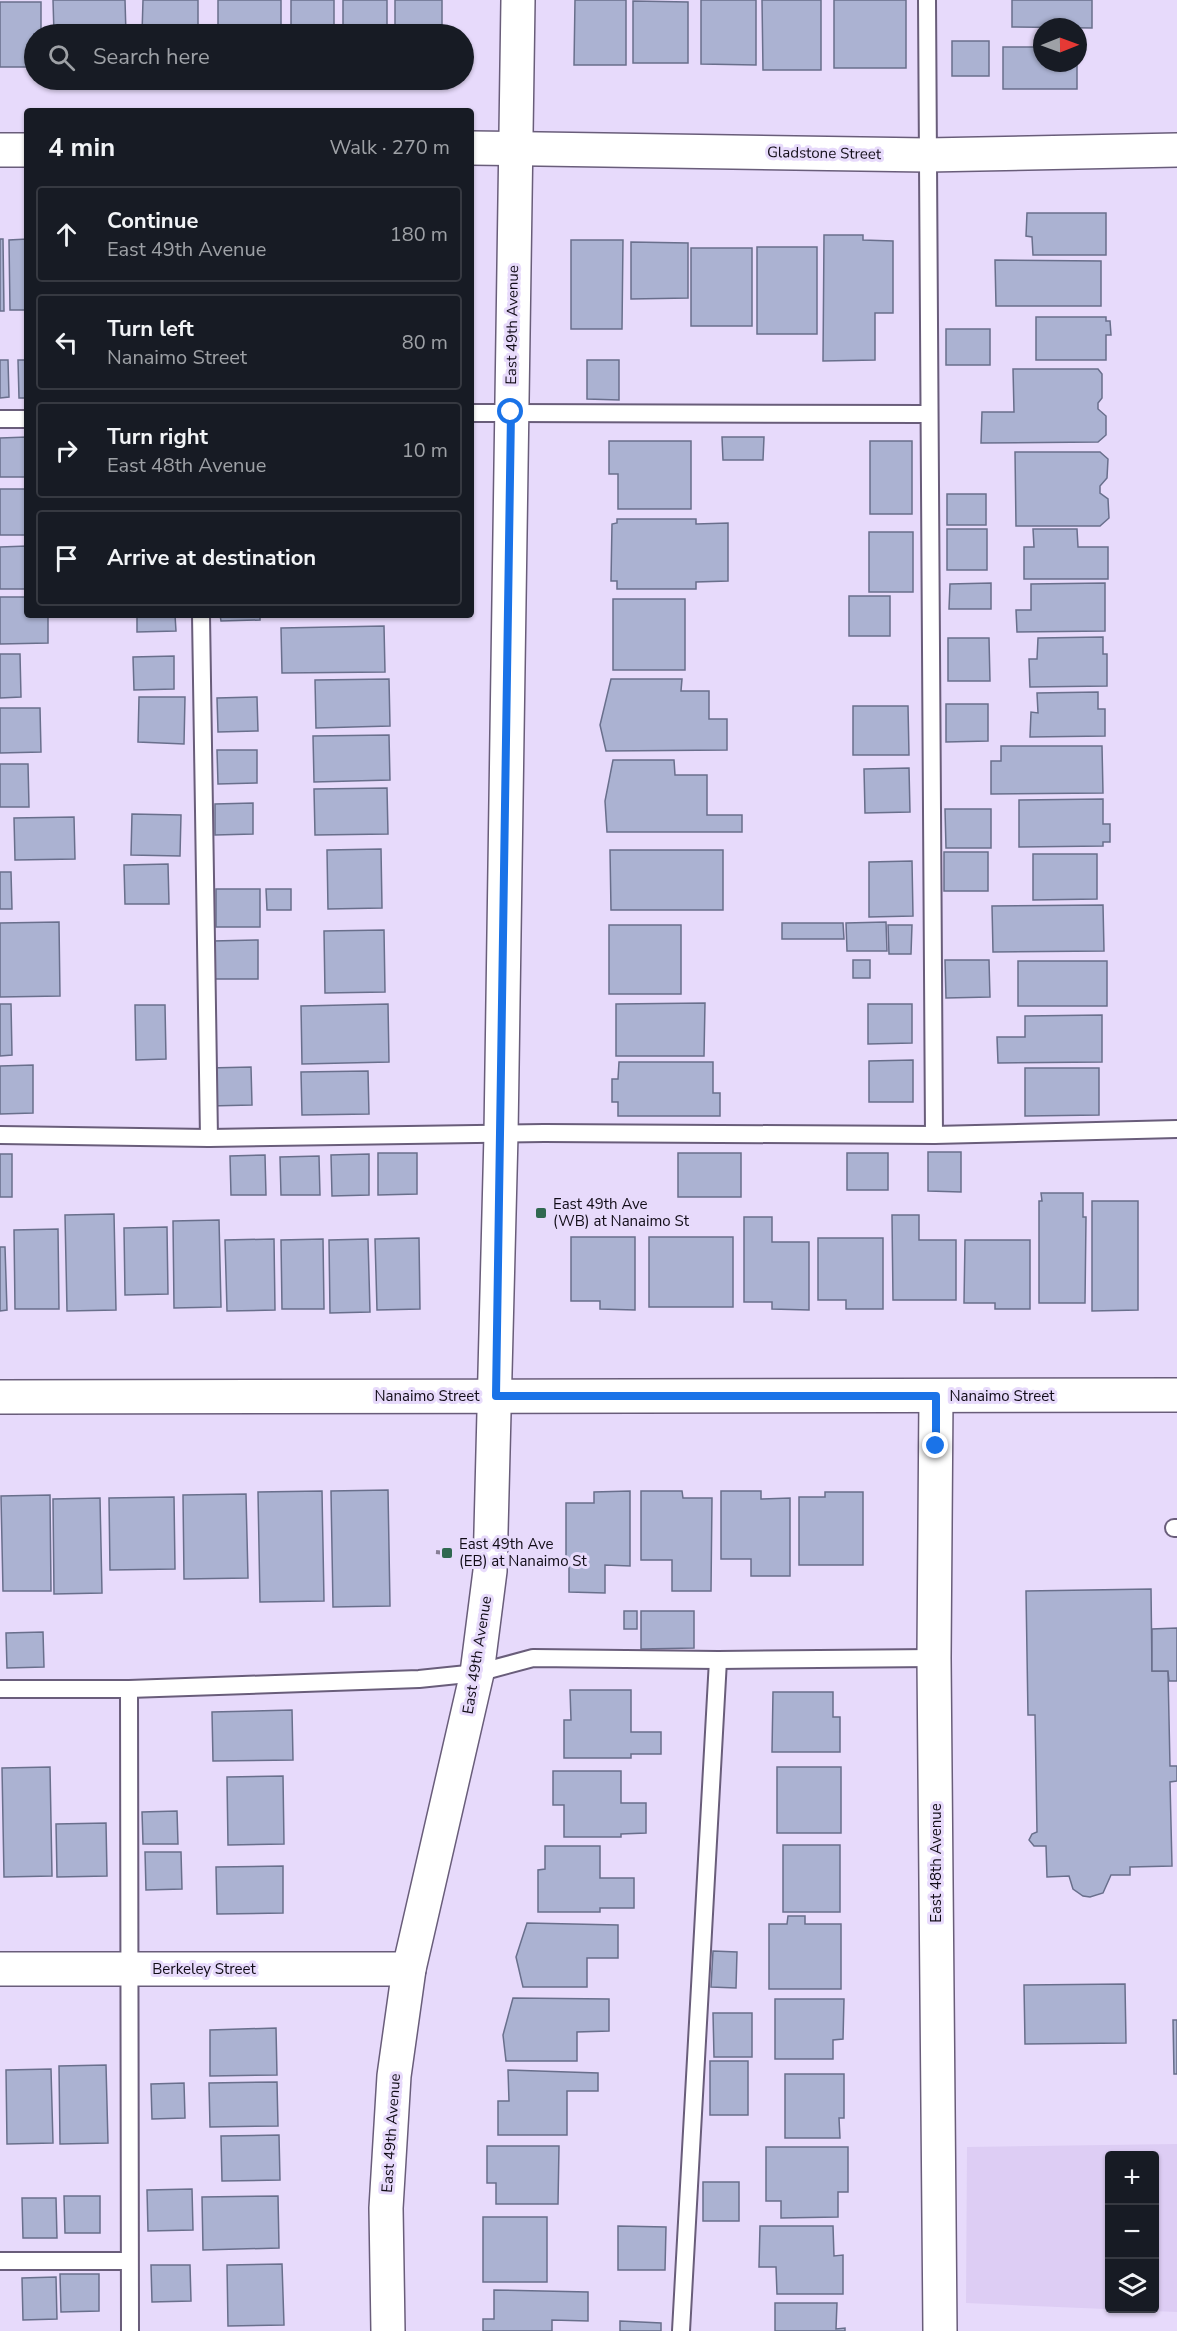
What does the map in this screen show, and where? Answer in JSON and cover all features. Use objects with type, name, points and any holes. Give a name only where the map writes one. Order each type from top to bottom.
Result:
[{"type":"street","name":"East 49th Avenue","points":[[388,2331],[388,2172],[394,2076],[409,1969],[477,1673],[490,1571],[501,1134],[518,0]]},
{"type":"street","name":"Gladstone Street","points":[[474,148],[927,155],[1177,150]]},
{"type":"street","points":[[0,150],[24,150]]},
{"type":"street","name":"Nanaimo Street","points":[[0,1397],[1177,1395]]},
{"type":"street","name":"East 48th Avenue","points":[[936,1396],[934,1658],[940,2331]]},
{"type":"street","name":"Berkeley Street","points":[[0,1969],[409,1969]]},
{"type":"lane","points":[[927,0],[934,1135]]},
{"type":"lane","points":[[474,413],[929,414]]},
{"type":"lane","points":[[0,419],[24,419]]},
{"type":"lane","points":[[201,618],[209,1138]]},
{"type":"lane","points":[[0,1135],[209,1138],[501,1134],[934,1135],[1177,1130]]},
{"type":"lane","points":[[0,1689],[129,1689],[419,1679],[477,1673],[533,1658],[718,1660],[934,1658]]},
{"type":"lane","points":[[681,2331],[718,1660]]},
{"type":"lane","points":[[129,1689],[128,2261],[130,2331]]},
{"type":"lane","points":[[0,2261],[128,2261]]},
{"type":"path","points":[[435,1552],[447,1553]]},
{"type":"shaded area","points":[[1177,2144],[1177,2312],[1159,2311],[1159,2151],[1105,2151],[1105,2309],[966,2303],[967,2147]]},
{"type":"building","points":[[53,0],[125,0],[126,24],[54,24]]},
{"type":"building","points":[[143,0],[198,0],[198,24],[142,24]]},
{"type":"building","points":[[218,0],[281,0],[281,24],[218,24]]},
{"type":"building","points":[[291,0],[334,0],[334,24],[291,24]]},
{"type":"building","points":[[343,0],[387,0],[387,24],[343,24]]},
{"type":"building","points":[[395,0],[442,0],[442,24],[395,24]]},
{"type":"building","points":[[575,0],[626,0],[626,65],[574,65]]},
{"type":"building","points":[[701,0],[756,0],[756,65],[701,64]]},
{"type":"building","points":[[762,0],[821,0],[821,70],[763,70]]},
{"type":"building","points":[[834,0],[906,0],[906,68],[834,68]]},
{"type":"building","points":[[1012,0],[1092,0],[1092,28],[1087,28],[1087,18],[1033,18],[1033,27],[1012,27]]},
{"type":"building","points":[[633,1],[688,2],[688,63],[633,63]]},
{"type":"building","points":[[0,2],[41,2],[41,24],[24,24],[24,67],[0,67]]},
{"type":"building","points":[[952,41],[989,41],[989,76],[952,76]]},
{"type":"building","points":[[1003,47],[1033,47],[1033,72],[1077,72],[1077,89],[1003,89]]},
{"type":"building","points":[[1027,213],[1106,213],[1106,255],[1033,255],[1032,237],[1026,236]]},
{"type":"building","points":[[824,235],[863,235],[863,240],[893,241],[893,313],[875,313],[875,360],[823,361]]},
{"type":"building","points":[[0,239],[3,239],[4,311],[0,311]]},
{"type":"building","points":[[24,239],[24,310],[10,310],[9,240]]},
{"type":"building","points":[[571,240],[623,240],[622,329],[571,329]]},
{"type":"building","points":[[631,242],[688,243],[688,298],[631,299]]},
{"type":"building","points":[[757,247],[817,247],[817,334],[757,334]]},
{"type":"building","points":[[691,248],[752,248],[752,326],[691,326]]},
{"type":"building","points":[[995,260],[1101,261],[1101,306],[996,306]]},
{"type":"building","points":[[1036,317],[1106,317],[1106,321],[1110,321],[1111,335],[1106,335],[1106,360],[1036,360]]},
{"type":"building","points":[[946,329],[990,329],[990,365],[946,365]]},
{"type":"building","points":[[0,360],[8,360],[9,397],[0,398]]},
{"type":"building","points":[[18,360],[24,360],[24,398],[19,398]]},
{"type":"building","points":[[587,360],[619,360],[619,400],[587,399]]},
{"type":"building","points":[[1013,369],[1098,369],[1102,374],[1102,398],[1098,403],[1098,409],[1106,416],[1106,435],[1098,442],[981,443],[982,412],[1014,412]]},
{"type":"building","points":[[24,437],[24,477],[0,477],[0,438]]},
{"type":"building","points":[[722,437],[764,437],[763,460],[723,460]]},
{"type":"building","points":[[609,441],[691,441],[691,509],[618,509],[618,474],[609,474]]},
{"type":"building","points":[[870,441],[912,441],[912,514],[870,514]]},
{"type":"building","points":[[1015,452],[1100,452],[1108,459],[1107,478],[1100,486],[1100,493],[1108,499],[1109,518],[1100,526],[1016,526]]},
{"type":"building","points":[[0,489],[24,489],[24,535],[0,535]]},
{"type":"building","points":[[947,494],[986,494],[986,525],[947,525]]},
{"type":"building","points":[[617,519],[696,519],[696,524],[728,523],[728,581],[696,582],[696,589],[617,589],[617,581],[611,581],[612,524],[617,523]]},
{"type":"building","points":[[947,529],[987,529],[987,570],[947,570]]},
{"type":"building","points":[[1033,529],[1077,529],[1078,547],[1108,547],[1108,579],[1024,579],[1024,547],[1034,547]]},
{"type":"building","points":[[869,532],[913,532],[913,592],[869,592]]},
{"type":"building","points":[[24,546],[24,589],[0,589],[0,547]]},
{"type":"building","points":[[991,583],[991,609],[949,609],[950,584]]},
{"type":"building","points":[[1105,583],[1105,631],[1017,632],[1016,610],[1031,610],[1031,584]]},
{"type":"building","points":[[849,596],[890,596],[890,636],[849,636]]},
{"type":"building","points":[[0,597],[24,597],[24,618],[48,618],[48,643],[0,644]]},
{"type":"building","points":[[613,599],[685,599],[685,670],[613,670]]},
{"type":"building","points":[[137,618],[175,618],[176,631],[137,632]]},
{"type":"building","points":[[220,618],[260,618],[260,620],[221,621]]},
{"type":"building","points":[[384,626],[385,672],[282,673],[281,628]]},
{"type":"building","points":[[1103,637],[1103,654],[1107,654],[1107,686],[1030,687],[1029,659],[1037,659],[1038,638]]},
{"type":"building","points":[[948,638],[989,638],[990,681],[948,681]]},
{"type":"building","points":[[0,654],[20,654],[21,697],[0,698]]},
{"type":"building","points":[[174,656],[174,689],[134,690],[133,657]]},
{"type":"building","points":[[389,679],[390,726],[316,728],[315,680]]},
{"type":"building","points":[[611,679],[682,679],[681,691],[709,691],[709,719],[727,719],[727,750],[606,751],[600,725]]},
{"type":"building","points":[[1098,692],[1098,709],[1105,709],[1105,736],[1030,737],[1031,712],[1038,713],[1037,693]]},
{"type":"building","points":[[139,697],[185,697],[184,744],[138,742]]},
{"type":"building","points":[[257,697],[258,731],[218,732],[217,698]]},
{"type":"building","points":[[946,704],[988,704],[988,741],[946,742]]},
{"type":"building","points":[[853,706],[908,706],[909,755],[853,755]]},
{"type":"building","points":[[0,708],[40,708],[41,752],[0,753]]},
{"type":"building","points":[[389,735],[390,780],[314,782],[313,736]]},
{"type":"building","points":[[1001,746],[1102,746],[1103,793],[991,794],[991,761],[1001,761]]},
{"type":"building","points":[[217,750],[257,750],[257,783],[218,784]]},
{"type":"building","points":[[613,760],[674,760],[675,775],[707,775],[707,815],[742,815],[742,832],[607,832],[605,801]]},
{"type":"building","points":[[0,764],[28,764],[29,807],[0,807]]},
{"type":"building","points":[[909,768],[910,812],[865,813],[864,769]]},
{"type":"building","points":[[387,788],[388,834],[315,835],[314,789]]},
{"type":"building","points":[[1103,799],[1103,824],[1110,824],[1110,842],[1103,842],[1103,846],[1019,847],[1019,800]]},
{"type":"building","points":[[253,803],[253,834],[215,835],[215,804]]},
{"type":"building","points":[[945,809],[991,809],[991,848],[946,848]]},
{"type":"building","points":[[132,814],[181,815],[180,856],[131,855]]},
{"type":"building","points":[[74,817],[75,859],[15,860],[14,818]]},
{"type":"building","points":[[381,849],[382,908],[328,909],[327,850]]},
{"type":"building","points":[[610,850],[723,850],[723,910],[611,910]]},
{"type":"building","points":[[944,852],[988,852],[988,891],[944,891]]},
{"type":"building","points":[[1033,854],[1097,854],[1097,899],[1033,900]]},
{"type":"building","points":[[912,861],[913,916],[869,917],[869,862]]},
{"type":"building","points":[[168,864],[169,904],[125,904],[124,865]]},
{"type":"building","points":[[0,872],[11,872],[12,909],[0,909]]},
{"type":"building","points":[[216,889],[260,889],[260,927],[216,927]]},
{"type":"building","points":[[266,889],[291,889],[291,910],[267,910]]},
{"type":"building","points":[[1103,905],[1104,951],[993,952],[992,906]]},
{"type":"building","points":[[59,922],[60,996],[0,997],[0,923]]},
{"type":"building","points":[[886,922],[887,951],[847,951],[846,923]]},
{"type":"building","points":[[782,923],[843,923],[844,939],[782,939]]},
{"type":"building","points":[[609,925],[681,925],[681,994],[609,994]]},
{"type":"building","points":[[888,925],[912,925],[911,954],[889,954]]},
{"type":"building","points":[[384,930],[385,992],[325,993],[324,931]]},
{"type":"building","points":[[258,940],[258,979],[213,979],[213,941]]},
{"type":"building","points":[[853,960],[870,960],[870,978],[853,978]]},
{"type":"building","points":[[945,960],[989,960],[990,997],[946,998]]},
{"type":"building","points":[[1018,961],[1107,961],[1107,1006],[1018,1006]]},
{"type":"building","points":[[705,1003],[704,1056],[616,1056],[616,1004]]},
{"type":"building","points":[[0,1004],[11,1004],[12,1055],[0,1056]]},
{"type":"building","points":[[388,1004],[389,1062],[302,1064],[301,1006]]},
{"type":"building","points":[[868,1004],[912,1004],[912,1043],[868,1044]]},
{"type":"building","points":[[135,1005],[165,1005],[166,1059],[136,1060]]},
{"type":"building","points":[[1102,1015],[1102,1062],[998,1063],[997,1037],[1025,1037],[1025,1016]]},
{"type":"building","points":[[913,1060],[913,1102],[869,1102],[869,1061]]},
{"type":"building","points":[[619,1062],[713,1062],[713,1093],[720,1093],[720,1116],[618,1116],[618,1102],[612,1102],[612,1079],[618,1079]]},
{"type":"building","points":[[33,1065],[33,1113],[0,1114],[0,1066]]},
{"type":"building","points":[[251,1067],[252,1105],[209,1106],[208,1068]]},
{"type":"building","points":[[1025,1068],[1099,1068],[1099,1115],[1025,1116]]},
{"type":"building","points":[[368,1071],[369,1114],[302,1115],[301,1072]]},
{"type":"building","points":[[928,1152],[961,1152],[961,1192],[928,1191]]},
{"type":"building","points":[[378,1153],[417,1153],[417,1194],[378,1195]]},
{"type":"building","points":[[678,1153],[741,1153],[741,1197],[678,1197]]},
{"type":"building","points":[[847,1153],[888,1153],[888,1190],[847,1190]]},
{"type":"building","points":[[0,1154],[12,1154],[12,1197],[0,1197]]},
{"type":"building","points":[[369,1154],[369,1195],[332,1196],[331,1155]]},
{"type":"building","points":[[265,1155],[266,1195],[231,1195],[230,1156]]},
{"type":"building","points":[[319,1156],[320,1195],[281,1195],[280,1157]]},
{"type":"building","points":[[1041,1193],[1083,1193],[1083,1217],[1086,1217],[1085,1303],[1039,1303],[1039,1201],[1042,1201]]},
{"type":"building","points":[[1092,1201],[1138,1201],[1138,1310],[1092,1311]]},
{"type":"building","points":[[114,1214],[116,1310],[67,1311],[65,1215]]},
{"type":"building","points":[[892,1215],[919,1215],[919,1240],[956,1240],[956,1300],[893,1300]]},
{"type":"building","points":[[744,1217],[772,1217],[772,1242],[809,1242],[809,1310],[772,1309],[772,1302],[744,1302]]},
{"type":"building","points":[[219,1220],[221,1307],[174,1308],[173,1221]]},
{"type":"building","points":[[167,1227],[168,1294],[125,1295],[124,1228]]},
{"type":"building","points":[[58,1229],[59,1309],[15,1309],[14,1230]]},
{"type":"building","points":[[571,1237],[635,1237],[635,1310],[600,1309],[600,1301],[571,1301]]},
{"type":"building","points":[[649,1237],[733,1237],[733,1307],[649,1307]]},
{"type":"building","points":[[419,1238],[420,1309],[377,1310],[375,1239]]},
{"type":"building","points":[[818,1238],[883,1238],[883,1309],[846,1309],[846,1300],[818,1300]]},
{"type":"building","points":[[274,1239],[275,1310],[227,1311],[225,1240]]},
{"type":"building","points":[[323,1239],[324,1309],[282,1309],[281,1240]]},
{"type":"building","points":[[368,1239],[370,1312],[330,1313],[329,1240]]},
{"type":"building","points":[[965,1240],[1030,1240],[1030,1309],[995,1309],[995,1303],[964,1303]]},
{"type":"building","points":[[0,1247],[5,1247],[7,1310],[0,1311]]},
{"type":"building","points":[[388,1490],[390,1606],[333,1607],[331,1491]]},
{"type":"building","points":[[322,1491],[324,1601],[260,1602],[258,1492]]},
{"type":"building","points":[[630,1491],[630,1566],[605,1565],[605,1593],[569,1592],[569,1566],[566,1566],[566,1503],[594,1503],[594,1492]]},
{"type":"building","points":[[641,1491],[682,1491],[683,1498],[712,1498],[711,1591],[672,1591],[672,1560],[641,1560]]},
{"type":"building","points":[[721,1491],[761,1491],[761,1499],[790,1498],[790,1576],[751,1576],[751,1559],[721,1559]]},
{"type":"building","points":[[825,1492],[863,1492],[863,1565],[799,1565],[799,1497],[825,1497]]},
{"type":"building","points":[[246,1494],[248,1578],[184,1579],[183,1495]]},
{"type":"building","points":[[50,1495],[51,1591],[3,1591],[1,1496]]},
{"type":"building","points":[[174,1497],[175,1569],[110,1570],[109,1498]]},
{"type":"building","points":[[100,1498],[102,1593],[54,1594],[53,1499]]},
{"type":"building","points":[[1151,1589],[1152,1671],[1168,1671],[1170,1766],[1177,1766],[1177,1781],[1170,1782],[1172,1866],[1130,1867],[1130,1875],[1111,1875],[1103,1893],[1090,1897],[1083,1896],[1073,1889],[1069,1876],[1047,1877],[1046,1846],[1034,1846],[1029,1840],[1032,1834],[1037,1832],[1035,1715],[1028,1715],[1026,1591]]},
{"type":"building","points":[[624,1611],[637,1611],[637,1629],[624,1629]]},
{"type":"building","points":[[641,1611],[694,1611],[694,1648],[641,1649]]},
{"type":"building","points":[[1177,1628],[1177,1681],[1169,1681],[1168,1671],[1152,1671],[1152,1629]]},
{"type":"building","points":[[43,1632],[44,1667],[7,1668],[6,1633]]},
{"type":"building","points":[[570,1690],[631,1690],[631,1732],[661,1732],[661,1754],[631,1754],[631,1758],[564,1758],[564,1720],[571,1720]]},
{"type":"building","points":[[773,1692],[833,1692],[833,1717],[840,1717],[840,1752],[772,1752]]},
{"type":"building","points":[[292,1710],[293,1760],[213,1761],[212,1712]]},
{"type":"building","points":[[50,1767],[52,1876],[4,1877],[2,1768]]},
{"type":"building","points":[[777,1767],[841,1767],[841,1833],[777,1833]]},
{"type":"building","points":[[553,1771],[621,1771],[621,1803],[646,1803],[646,1833],[621,1834],[621,1837],[564,1837],[564,1805],[553,1805]]},
{"type":"building","points":[[283,1776],[284,1844],[228,1845],[227,1777]]},
{"type":"building","points":[[177,1811],[178,1844],[143,1844],[142,1812]]},
{"type":"building","points":[[106,1823],[107,1876],[57,1877],[56,1824]]},
{"type":"building","points":[[783,1845],[840,1845],[840,1912],[783,1912]]},
{"type":"building","points":[[545,1846],[600,1846],[600,1878],[634,1878],[634,1908],[600,1908],[600,1912],[538,1912],[538,1870],[545,1869]]},
{"type":"building","points":[[145,1852],[181,1852],[182,1889],[146,1890]]},
{"type":"building","points":[[283,1866],[283,1913],[217,1914],[216,1867]]},
{"type":"building","points":[[788,1916],[805,1916],[805,1924],[841,1924],[841,1989],[769,1989],[769,1924],[787,1924]]},
{"type":"building","points":[[527,1923],[618,1925],[618,1958],[587,1958],[587,1987],[523,1987],[516,1957]]},
{"type":"building","points":[[713,1951],[737,1952],[736,1988],[711,1987]]},
{"type":"building","points":[[1125,1984],[1126,2043],[1025,2044],[1024,1985]]},
{"type":"building","points":[[513,1998],[609,1999],[609,2031],[577,2032],[577,2061],[506,2061],[503,2035]]},
{"type":"building","points":[[775,1999],[844,1999],[843,2039],[833,2040],[833,2059],[775,2059]]},
{"type":"building","points":[[713,2013],[752,2013],[752,2057],[714,2057]]},
{"type":"building","points":[[1173,2020],[1177,2020],[1177,2074],[1174,2074]]},
{"type":"building","points":[[276,2028],[277,2075],[210,2076],[210,2030]]},
{"type":"building","points":[[710,2061],[748,2061],[748,2115],[710,2115]]},
{"type":"building","points":[[106,2065],[108,2143],[60,2144],[59,2066]]},
{"type":"building","points":[[51,2069],[53,2143],[7,2144],[6,2070]]},
{"type":"building","points":[[508,2070],[598,2073],[598,2091],[567,2091],[567,2135],[498,2135],[498,2101],[509,2101]]},
{"type":"building","points":[[785,2074],[844,2074],[844,2118],[839,2118],[840,2138],[785,2138]]},
{"type":"building","points":[[277,2082],[278,2126],[210,2127],[209,2083]]},
{"type":"building","points":[[184,2083],[185,2118],[152,2119],[151,2084]]},
{"type":"building","points":[[279,2135],[280,2180],[222,2181],[221,2136]]},
{"type":"building","points":[[487,2146],[559,2146],[558,2204],[496,2204],[496,2183],[487,2183]]},
{"type":"building","points":[[766,2147],[848,2147],[848,2192],[838,2192],[838,2217],[781,2218],[781,2201],[766,2201]]},
{"type":"building","points":[[703,2182],[739,2182],[739,2221],[703,2221]]},
{"type":"building","points":[[192,2189],[193,2230],[148,2231],[147,2190]]},
{"type":"building","points":[[64,2196],[100,2196],[100,2233],[65,2233]]},
{"type":"building","points":[[278,2196],[279,2248],[203,2250],[202,2197]]},
{"type":"building","points":[[22,2198],[56,2198],[57,2238],[23,2238]]},
{"type":"building","points":[[483,2217],[547,2217],[547,2282],[483,2282]]},
{"type":"building","points":[[618,2226],[666,2227],[665,2270],[618,2270]]},
{"type":"building","points":[[760,2226],[833,2226],[834,2256],[843,2255],[843,2294],[777,2294],[776,2267],[759,2267]]},
{"type":"building","points":[[282,2264],[284,2325],[228,2326],[227,2265]]},
{"type":"building","points":[[151,2265],[190,2265],[191,2301],[152,2302]]},
{"type":"building","points":[[60,2274],[99,2274],[99,2311],[61,2312]]},
{"type":"building","points":[[56,2277],[57,2319],[23,2320],[22,2278]]},
{"type":"building","points":[[494,2290],[588,2292],[588,2321],[552,2320],[552,2331],[483,2331],[483,2319],[494,2319]]},
{"type":"building","points":[[775,2303],[837,2303],[836,2329],[845,2328],[845,2331],[775,2331]]},
{"type":"building","points":[[620,2321],[661,2323],[661,2331],[620,2331]]},
{"type":"place","name":"East 49th Ave (WB) at Nanaimo St","points":[[541,1213]]},
{"type":"place","name":"East 49th Ave (EB) at Nanaimo St","points":[[447,1553]]},
{"type":"route","points":[[511,412],[496,1396],[936,1396],[936,1446]]}]
